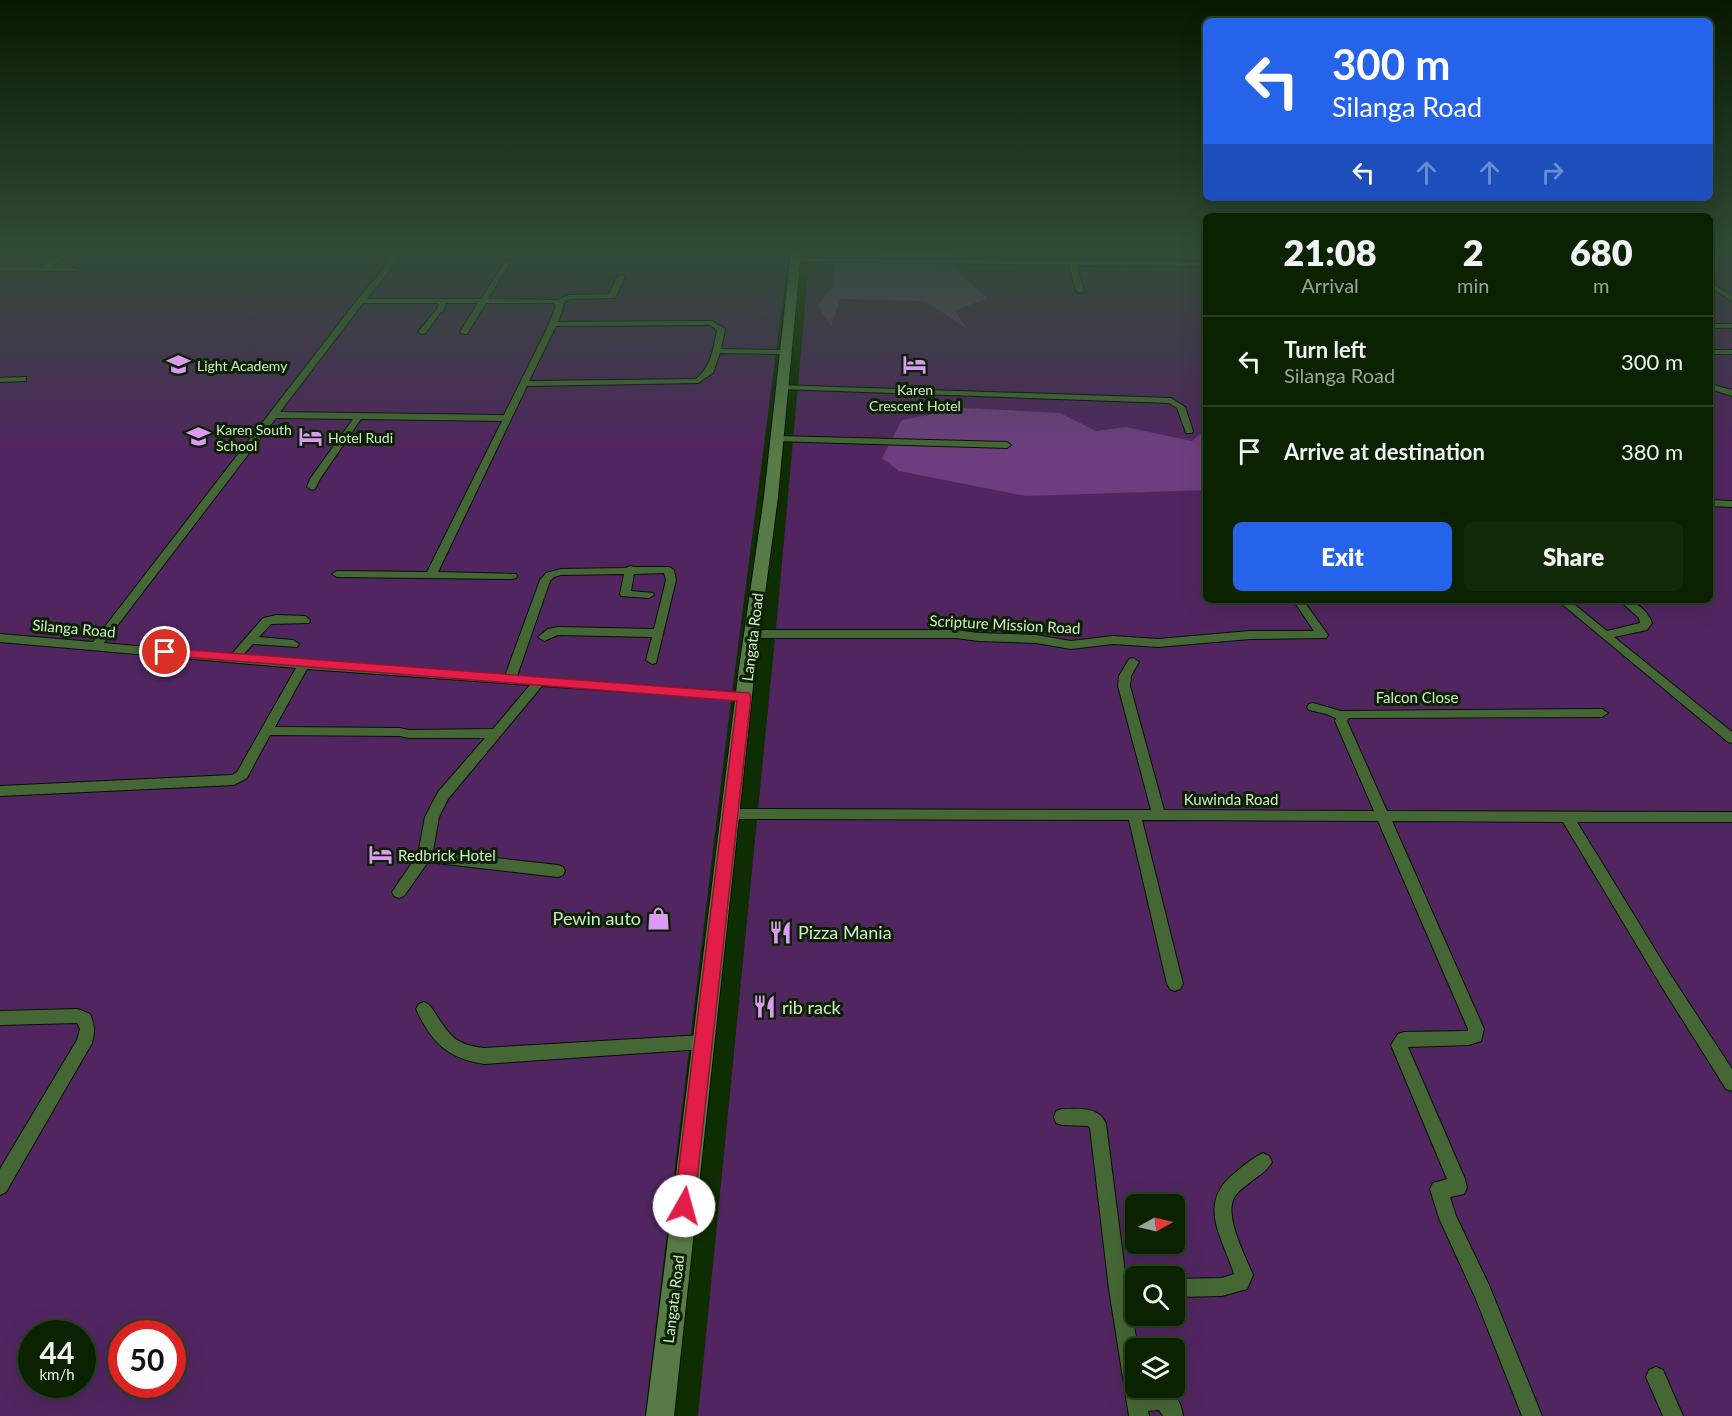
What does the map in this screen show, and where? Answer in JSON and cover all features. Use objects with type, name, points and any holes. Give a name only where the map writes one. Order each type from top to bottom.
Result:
[{"type":"main road","name":"Langata Road","points":[[660,1416],[744,697],[777,439],[789,318]]},
{"type":"street","points":[[96,646],[348,318]]},
{"type":"street","points":[[422,332],[432,318]]},
{"type":"street","points":[[464,332],[473,318]]},
{"type":"street","points":[[432,573],[554,318]]},
{"type":"street","points":[[524,384],[698,381],[710,371],[717,351],[720,329],[712,323],[553,324]]},
{"type":"street","points":[[1713,326],[1732,326]]},
{"type":"street","points":[[717,351],[785,352]]},
{"type":"street","points":[[1713,352],[1732,352]]},
{"type":"street","points":[[0,380],[23,379]]},
{"type":"street","points":[[781,387],[1171,401],[1181,407],[1189,431]]},
{"type":"street","points":[[1713,387],[1732,393]]},
{"type":"street","points":[[273,415],[506,418]]},
{"type":"street","points":[[312,487],[315,479],[358,417]]},
{"type":"street","points":[[777,439],[1008,445]]},
{"type":"street","points":[[1713,503],[1732,504]]},
{"type":"street","points":[[510,679],[548,576],[561,572],[663,568],[669,570],[672,574],[652,660]]},
{"type":"street","points":[[630,570],[625,594],[649,595]]},
{"type":"street","points":[[337,574],[432,573],[512,576]]},
{"type":"street","name":"Scripture Mission Road","points":[[752,634],[956,634],[1036,639],[1071,645],[1113,640],[1158,643],[1250,635],[1322,635],[1300,603]]},
{"type":"street","points":[[1566,603],[1732,739]]},
{"type":"street","points":[[1604,635],[1643,627],[1646,623],[1644,616],[1628,603]]},
{"type":"street","points":[[234,658],[270,620],[305,620]]},
{"type":"street","points":[[544,637],[558,631],[659,633]]},
{"type":"street","name":"Silanga Road","points":[[0,638],[304,664],[744,697]]},
{"type":"street","points":[[250,640],[293,644]]},
{"type":"street","points":[[1133,662],[1125,676],[1124,686],[1159,816]]},
{"type":"street","points":[[0,791],[227,782],[242,775],[304,664]]},
{"type":"street","points":[[399,892],[425,856],[430,827],[437,806],[539,681]]},
{"type":"street","points":[[1313,707],[1329,710],[1342,716],[1341,721],[1476,1029],[1475,1036],[1469,1038],[1404,1039],[1399,1045],[1456,1179],[1458,1188],[1439,1190],[1448,1218],[1482,1293],[1532,1416]]},
{"type":"street","name":"Falcon Close","points":[[1342,716],[1346,714],[1602,713]]},
{"type":"street","points":[[267,731],[496,734]]},
{"type":"street","name":"Kuwinda Road","points":[[731,814],[1732,817]]},
{"type":"street","points":[[1135,817],[1175,984]]},
{"type":"street","points":[[1568,818],[1665,979],[1732,1083]]},
{"type":"street","points":[[425,856],[558,871]]},
{"type":"street","points":[[424,1009],[450,1047],[463,1054],[484,1056],[703,1042]]},
{"type":"street","points":[[0,1018],[78,1016],[84,1019],[88,1029],[84,1043],[0,1186]]},
{"type":"street","points":[[1062,1117],[1091,1118],[1098,1124],[1125,1278]]},
{"type":"street","points":[[1185,1288],[1222,1287],[1240,1282],[1244,1275],[1224,1221],[1224,1203],[1231,1188],[1263,1162]]},
{"type":"street","points":[[1130,1326],[1138,1409],[1163,1400],[1172,1408],[1173,1416]]},
{"type":"street","points":[[1656,1377],[1673,1416]]},
{"type":"shaded area","points":[[0,318],[780,318],[729,716],[645,1416],[0,1416]]},
{"type":"shaded area","points":[[804,318],[1203,318],[1203,603],[1713,603],[1713,318],[1732,318],[1732,1416],[698,1416],[777,618]]},
{"type":"shaded area","points":[[826,318],[834,318],[831,326]]},
{"type":"shaded area","points":[[951,318],[960,318],[966,328]]},
{"type":"shaded area","points":[[963,408],[1060,413],[1096,431],[1126,427],[1192,441],[1203,432],[1203,490],[1026,496],[899,471],[882,458],[902,420]]},
{"type":"place","name":"Light Academy","points":[[179,365]]},
{"type":"place","name":"Karen Crescent Hotel","points":[[915,365]]},
{"type":"place","name":"Karen South School","points":[[198,437]]},
{"type":"place","name":"Hotel Rudi","points":[[310,437]]},
{"type":"place","name":"Redbrick Hotel","points":[[380,855]]},
{"type":"place","name":"Pewin auto","points":[[659,918]]},
{"type":"place","name":"Pizza Mania","points":[[780,932]]},
{"type":"place","name":"rib rack","points":[[764,1007]]},
{"type":"route","points":[[165,652],[744,697],[684,1206]]}]
